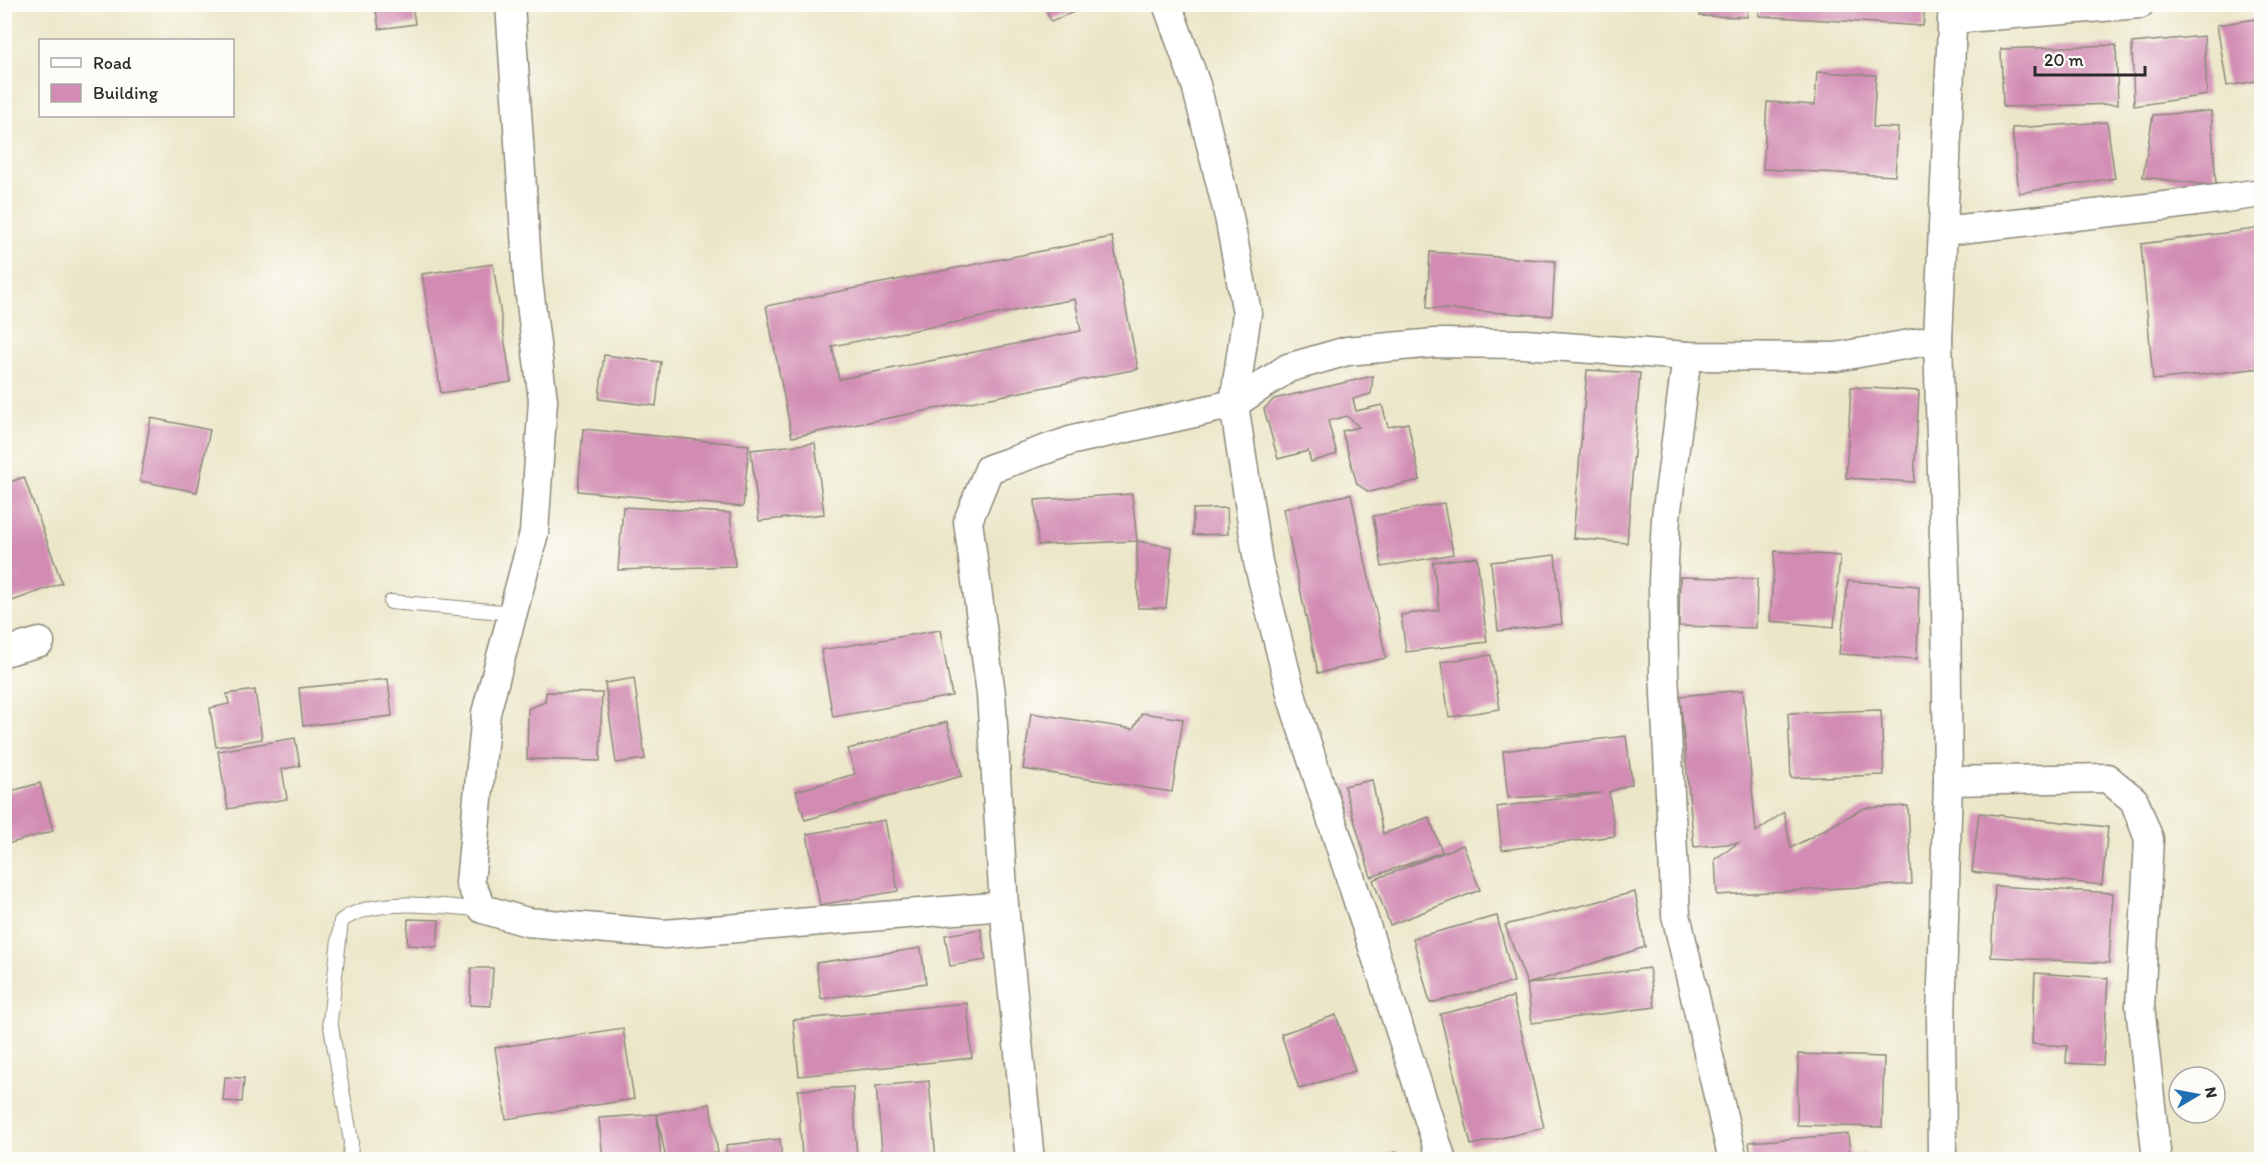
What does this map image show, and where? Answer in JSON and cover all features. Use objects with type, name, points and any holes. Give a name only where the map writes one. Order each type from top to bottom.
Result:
[{"type":"street","points":[[510,4],[528,279],[543,400],[534,533],[484,725],[470,883],[483,909],[527,922],[665,934],[1004,906]]},
{"type":"street","points":[[1167,4],[1196,85],[1228,217],[1247,313],[1234,404],[1258,562],[1293,701],[1442,1160]]},
{"type":"street","points":[[1942,1160],[1941,1019],[1948,781],[1946,604],[1938,339],[1952,12],[2140,4]]},
{"type":"street","points":[[1943,231],[2165,207],[2262,193]]},
{"type":"street","points":[[1030,1160],[1004,906],[990,694],[968,521],[989,469],[1073,440],[1234,404],[1288,368],[1358,350],[1435,343],[1525,344],[1688,356],[1836,357],[1938,339]]},
{"type":"street","points":[[1688,356],[1665,517],[1663,582],[1664,673],[1676,915],[1733,1160]]},
{"type":"street","points":[[4,652],[40,642]]},
{"type":"street","points":[[1948,781],[2107,778],[2134,800],[2149,839],[2140,1006],[2157,1160]]},
{"type":"lane","points":[[391,602],[513,613]]},
{"type":"lane","points":[[350,1160],[351,1141],[330,1021],[341,921],[354,911],[385,905],[483,909]]},
{"type":"building","points":[[375,4],[412,4],[415,24],[379,29]]},
{"type":"building","points":[[1044,4],[1092,4],[1092,5],[1051,21]]},
{"type":"building","points":[[1700,4],[1748,4],[1747,17],[1700,16]]},
{"type":"building","points":[[1759,4],[1925,4],[1923,26],[1759,16]]},
{"type":"building","points":[[2262,18],[2262,80],[2227,86],[2217,25]]},
{"type":"building","points":[[2204,36],[2207,95],[2134,106],[2132,43]]},
{"type":"building","points":[[2116,45],[2118,104],[2003,107],[2001,49]]},
{"type":"building","points":[[1817,72],[1876,75],[1873,127],[1898,128],[1895,176],[1763,169],[1767,102],[1815,105]]},
{"type":"building","points":[[2211,111],[2216,186],[2143,177],[2153,115]]},
{"type":"building","points":[[2107,122],[2115,178],[2019,193],[2012,128]]},
{"type":"building","points":[[2262,228],[2262,368],[2153,380],[2141,244]]},
{"type":"building","points":[[1112,237],[1138,369],[792,437],[766,306]],"holes":[[[1075,299],[1081,331],[839,379],[832,346]]]},
{"type":"building","points":[[1430,252],[1555,261],[1552,316],[1427,308]]},
{"type":"building","points":[[493,264],[511,382],[441,393],[422,274]]},
{"type":"building","points":[[604,355],[661,362],[656,406],[599,399]]},
{"type":"building","points":[[1587,370],[1640,373],[1627,543],[1573,538]]},
{"type":"building","points":[[1373,376],[1371,394],[1353,399],[1356,411],[1382,405],[1388,427],[1408,423],[1420,480],[1369,492],[1357,484],[1342,431],[1359,427],[1347,416],[1328,421],[1337,454],[1311,462],[1308,451],[1278,459],[1264,409],[1274,399]]},
{"type":"building","points":[[1851,387],[1919,391],[1914,482],[1846,478]]},
{"type":"building","points":[[151,418],[210,430],[197,492],[140,481]]},
{"type":"building","points":[[583,429],[749,445],[743,507],[578,491]]},
{"type":"building","points":[[815,443],[824,514],[759,521],[751,450]]},
{"type":"building","points":[[24,477],[62,583],[4,604],[4,484]]},
{"type":"building","points":[[1132,494],[1137,541],[1038,545],[1035,500]]},
{"type":"building","points":[[1351,494],[1386,658],[1318,673],[1283,509]]},
{"type":"building","points":[[1444,503],[1453,554],[1382,567],[1373,516]]},
{"type":"building","points":[[623,507],[730,513],[735,566],[618,570]]},
{"type":"building","points":[[1227,508],[1228,534],[1193,535],[1193,509]]},
{"type":"building","points":[[1137,541],[1172,547],[1166,608],[1138,608]]},
{"type":"building","points":[[1775,551],[1840,556],[1834,627],[1770,621]]},
{"type":"building","points":[[1555,555],[1562,624],[1498,631],[1491,562]]},
{"type":"building","points":[[1477,557],[1487,642],[1406,652],[1401,615],[1439,610],[1433,562]]},
{"type":"building","points":[[1680,577],[1757,579],[1756,628],[1679,626]]},
{"type":"building","points":[[1848,581],[1919,586],[1917,659],[1839,654]]},
{"type":"building","points":[[940,630],[952,696],[833,717],[821,650]]},
{"type":"building","points":[[1491,655],[1500,709],[1449,717],[1441,662]]},
{"type":"building","points":[[634,678],[645,759],[616,763],[605,683]]},
{"type":"building","points":[[388,679],[392,716],[303,726],[299,688]]},
{"type":"building","points":[[255,690],[262,739],[216,747],[210,708],[229,704],[227,694]]},
{"type":"building","points":[[1743,690],[1756,832],[1784,812],[1791,848],[1864,808],[1908,806],[1912,884],[1717,895],[1715,859],[1738,843],[1694,847],[1680,696]]},
{"type":"building","points":[[546,692],[602,693],[600,761],[527,759],[528,709],[545,702]]},
{"type":"building","points":[[1881,710],[1884,775],[1791,778],[1788,713]]},
{"type":"building","points":[[1031,713],[1133,729],[1142,713],[1183,719],[1172,792],[1023,769]]},
{"type":"building","points":[[947,722],[962,776],[805,820],[796,791],[855,774],[848,749]]},
{"type":"building","points":[[1626,736],[1632,784],[1609,792],[1615,836],[1502,850],[1497,807],[1601,793],[1508,798],[1503,751]]},
{"type":"building","points":[[295,738],[300,766],[282,769],[287,799],[228,809],[218,751]]},
{"type":"building","points":[[1372,780],[1383,834],[1429,817],[1442,852],[1371,877],[1344,786]]},
{"type":"building","points":[[40,783],[53,831],[4,845],[4,793]]},
{"type":"building","points":[[1979,813],[2108,827],[2102,885],[1972,872]]},
{"type":"building","points":[[885,820],[898,891],[820,905],[807,834]]},
{"type":"building","points":[[1463,845],[1480,890],[1390,925],[1373,880]]},
{"type":"building","points":[[1995,886],[2113,893],[2109,963],[1991,957]]},
{"type":"building","points":[[1635,892],[1645,947],[1527,984],[1505,925]]},
{"type":"building","points":[[1497,916],[1514,982],[1430,1003],[1413,938]]},
{"type":"building","points":[[408,919],[439,920],[437,947],[407,945]]},
{"type":"building","points":[[981,929],[986,960],[950,966],[945,935]]},
{"type":"building","points":[[921,948],[926,983],[821,999],[816,963]]},
{"type":"building","points":[[471,968],[493,968],[491,1006],[470,1005]]},
{"type":"building","points":[[1649,968],[1655,1007],[1532,1023],[1527,984]]},
{"type":"building","points":[[2035,973],[2108,978],[2103,1065],[2066,1063],[2067,1046],[2032,1044]]},
{"type":"building","points":[[1513,997],[1544,1128],[1471,1145],[1440,1014]]},
{"type":"building","points":[[967,1003],[972,1058],[799,1076],[793,1020]]},
{"type":"building","points":[[1336,1015],[1355,1071],[1299,1089],[1281,1034]]},
{"type":"building","points":[[623,1028],[634,1099],[506,1119],[495,1048]]},
{"type":"building","points":[[1798,1054],[1884,1057],[1882,1127],[1797,1125]]},
{"type":"building","points":[[225,1077],[244,1078],[242,1102],[223,1101]]},
{"type":"building","points":[[929,1081],[936,1160],[883,1160],[876,1086]]},
{"type":"building","points":[[853,1087],[857,1160],[802,1160],[798,1090]]},
{"type":"building","points":[[710,1104],[718,1153],[666,1160],[657,1114]]},
{"type":"building","points":[[657,1114],[661,1160],[603,1160],[599,1118]]},
{"type":"building","points":[[1848,1134],[1850,1155],[1866,1154],[1866,1160],[1751,1160],[1749,1142]]},
{"type":"building","points":[[780,1139],[782,1160],[727,1160],[726,1145]]},
{"type":"building","points":[[1397,1152],[1399,1160],[1367,1159]]},
{"type":"building","points":[[1551,1154],[1552,1160],[1532,1160],[1532,1159]]}]
